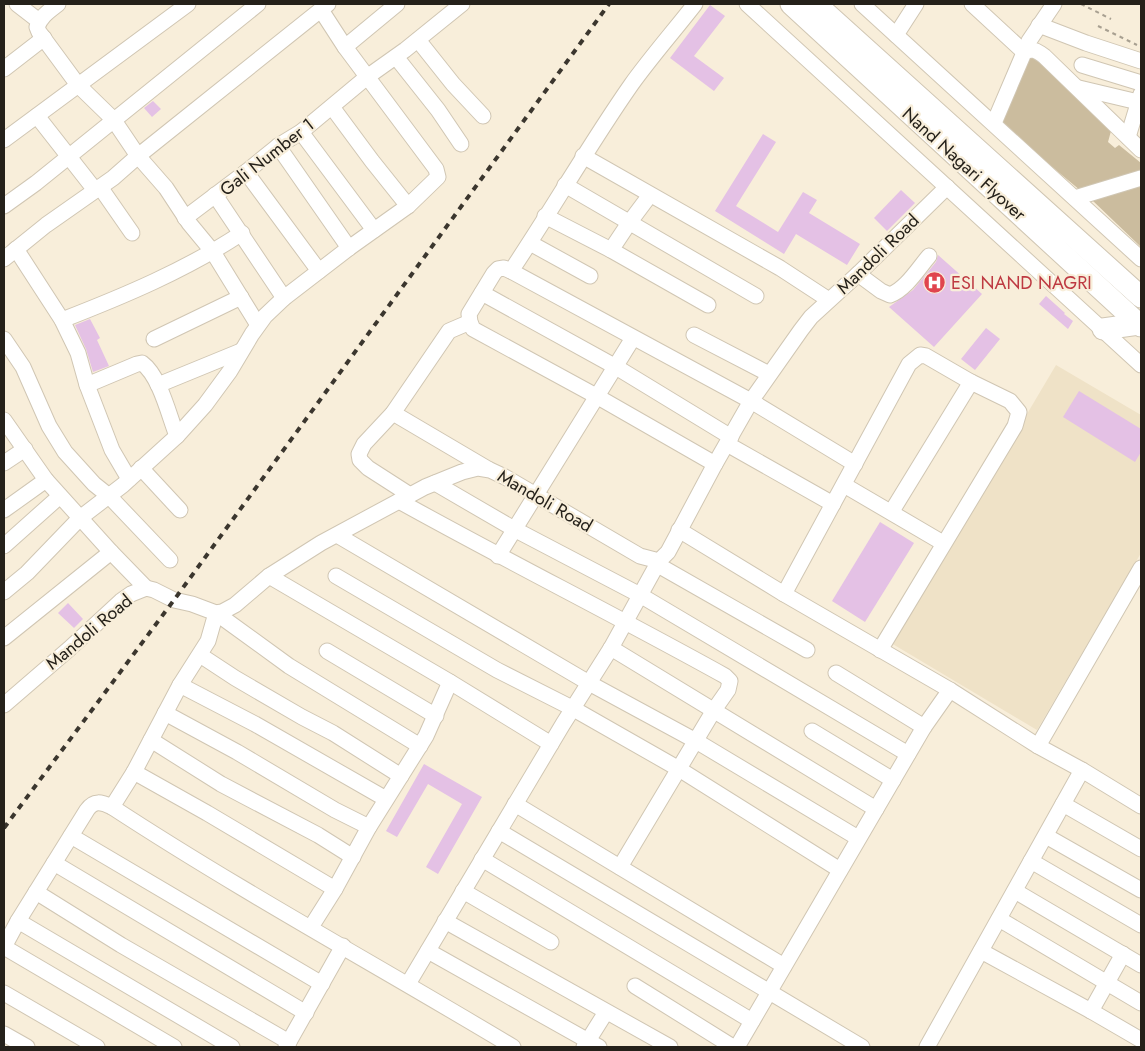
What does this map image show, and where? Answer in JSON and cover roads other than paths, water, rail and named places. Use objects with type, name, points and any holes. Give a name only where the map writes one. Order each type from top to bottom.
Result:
[{"type":"highway","name":"Nand Nagari Flyover","points":[[791,4],[1140,325]]},
{"type":"highway","name":"Nand Nagari Flyover","points":[[816,4],[1141,296]]},
{"type":"highway","points":[[1103,329],[1140,325]]},
{"type":"street","points":[[17,4],[39,21]]},
{"type":"street","points":[[58,4],[43,15],[36,27],[78,85],[113,119],[138,156],[166,188],[185,218],[213,252],[258,325]]},
{"type":"street","points":[[4,140],[188,4]]},
{"type":"street","points":[[4,206],[258,4]]},
{"type":"street","points":[[346,47],[397,4]]},
{"type":"street","name":"Gali Number 1","points":[[284,298],[215,195],[278,146],[301,132],[367,77],[396,57],[462,4]]},
{"type":"street","points":[[511,271],[583,156],[632,84],[695,4]]},
{"type":"street","points":[[747,4],[1141,365]]},
{"type":"street","points":[[862,4],[994,122],[1141,258]]},
{"type":"street","points":[[896,34],[916,4]]},
{"type":"street","points":[[972,4],[1024,52]]},
{"type":"street","points":[[994,122],[1029,41],[1054,4]]},
{"type":"street","points":[[4,259],[46,225],[98,189],[324,7],[346,47],[436,170],[438,177],[408,206],[284,298],[258,325],[230,371],[205,405],[176,436],[129,479],[80,518],[27,573],[4,592]]},
{"type":"street","points":[[1039,24],[1086,43],[1141,61]]},
{"type":"street","points":[[4,69],[44,38]]},
{"type":"street","points":[[418,40],[453,84],[482,116]]},
{"type":"street","points":[[1024,52],[1032,49],[1036,50],[1141,150]]},
{"type":"street","points":[[396,57],[438,110],[461,144]]},
{"type":"street","points":[[1082,65],[1141,83]]},
{"type":"street","points":[[1077,88],[1140,97],[1128,138]]},
{"type":"street","points":[[332,107],[372,162],[408,206]]},
{"type":"street","points":[[36,116],[98,189],[132,233]]},
{"type":"street","points":[[301,132],[374,230]]},
{"type":"street","points":[[278,146],[349,248]]},
{"type":"street","points":[[583,156],[780,268],[829,300]]},
{"type":"street","points":[[246,172],[318,271]]},
{"type":"street","points":[[1075,198],[1141,178]]},
{"type":"street","points":[[565,185],[756,296]]},
{"type":"street","name":"Mandoli Road","points":[[4,704],[131,594],[146,588],[174,600],[213,611],[226,611],[269,576],[337,535],[435,483],[478,468],[490,470],[504,476],[640,556],[658,563],[668,552],[751,401],[811,317],[947,188]]},
{"type":"street","points":[[185,218],[215,195]]},
{"type":"street","points":[[611,250],[650,195]]},
{"type":"street","points":[[545,216],[611,250],[708,306]]},
{"type":"street","points":[[62,320],[180,270],[242,233]]},
{"type":"street","points":[[530,243],[590,276]]},
{"type":"street","points":[[16,249],[62,320],[78,353],[87,385],[112,450],[129,479]]},
{"type":"street","points":[[858,274],[881,291],[890,295],[902,287],[929,256]]},
{"type":"street","points":[[715,464],[598,397],[473,329],[469,314],[498,268],[511,271],[751,401],[855,464]]},
{"type":"street","points":[[482,293],[616,367],[833,504]]},
{"type":"street","points":[[154,339],[240,297]]},
{"type":"street","points":[[470,322],[449,331],[393,413],[364,444],[359,454],[360,460],[404,498],[498,556],[626,621],[730,680],[728,690],[714,710],[620,867]]},
{"type":"street","points":[[694,335],[769,374]]},
{"type":"street","points":[[498,556],[633,338]]},
{"type":"street","points":[[4,339],[23,366],[49,426],[65,452],[94,484],[109,496],[170,560]]},
{"type":"street","points":[[158,385],[241,351]]},
{"type":"street","points":[[784,594],[909,364],[920,355],[936,361],[971,382],[1010,401],[1019,412],[1015,426],[880,650]]},
{"type":"street","points":[[87,385],[137,364],[146,366],[158,385],[176,436]]},
{"type":"street","points":[[892,511],[971,382]]},
{"type":"street","points":[[393,413],[490,470]]},
{"type":"street","points":[[4,420],[46,480],[146,588]]},
{"type":"street","points":[[4,463],[25,449]]},
{"type":"street","points":[[141,468],[180,510]]},
{"type":"street","points":[[4,510],[46,480]]},
{"type":"street","points":[[435,483],[514,529],[640,595],[908,754]]},
{"type":"street","points":[[844,485],[892,511],[943,543]]},
{"type":"street","points":[[4,546],[60,496]]},
{"type":"street","points":[[679,530],[784,594],[950,690],[1038,746],[1141,806]]},
{"type":"street","points":[[337,535],[589,683],[696,741],[858,838]]},
{"type":"street","points":[[4,638],[111,552]]},
{"type":"street","points":[[408,984],[572,708],[610,648],[658,563],[807,650]]},
{"type":"street","points":[[1038,746],[1141,568]]},
{"type":"street","points":[[269,576],[450,682],[551,744]]},
{"type":"street","points":[[336,576],[497,670],[572,708],[679,769],[840,870]]},
{"type":"street","points":[[112,807],[134,772],[180,685],[208,640],[213,611],[288,666],[420,746]]},
{"type":"street","points":[[610,648],[876,809]]},
{"type":"street","points":[[327,651],[436,716]]},
{"type":"street","points":[[200,655],[302,717],[333,733],[401,776]]},
{"type":"street","points":[[836,673],[924,726]]},
{"type":"street","points":[[311,927],[335,889],[369,827],[420,746],[436,716],[450,682]]},
{"type":"street","points":[[180,685],[255,724],[386,799]]},
{"type":"street","points":[[738,1047],[924,726],[950,690]]},
{"type":"street","points":[[165,713],[237,752],[335,810],[369,827]]},
{"type":"street","points":[[812,731],[892,780]]},
{"type":"street","points":[[151,740],[220,784],[318,835],[353,857]]},
{"type":"street","points":[[927,1047],[1082,770]]},
{"type":"street","points":[[134,772],[335,889]]},
{"type":"street","points":[[174,1047],[4,947],[18,921],[91,804],[102,803],[112,807],[185,854],[514,1047]]},
{"type":"street","points":[[515,804],[784,966]]},
{"type":"street","points":[[1063,804],[1141,849]]},
{"type":"street","points":[[499,831],[862,1047]]},
{"type":"street","points":[[71,836],[322,984]]},
{"type":"street","points":[[1046,836],[1141,890]]},
{"type":"street","points":[[482,859],[752,1022]]},
{"type":"street","points":[[1032,861],[1141,926]]},
{"type":"street","points":[[54,863],[306,1012]]},
{"type":"street","points":[[463,891],[551,942]]},
{"type":"street","points":[[1015,891],[1141,965]]},
{"type":"street","points":[[36,892],[288,1045],[343,946]]},
{"type":"street","points":[[999,919],[1141,1003]]},
{"type":"street","points":[[18,921],[232,1047]]},
{"type":"street","points":[[445,922],[670,1047]]},
{"type":"street","points":[[428,951],[590,1045],[606,1012]]},
{"type":"street","points":[[981,952],[1141,1040]]},
{"type":"street","points":[[1091,1011],[1123,954]]},
{"type":"street","points":[[635,986],[733,1047]]},
{"type":"street","points":[[4,993],[97,1047]]},
{"type":"street","points":[[4,1034],[27,1047]]},
{"type":"railway","points":[[4,828],[174,600],[609,4]]},
{"type":"place","name":"ESI NAND NAGRI","points":[[935,283]]}]
